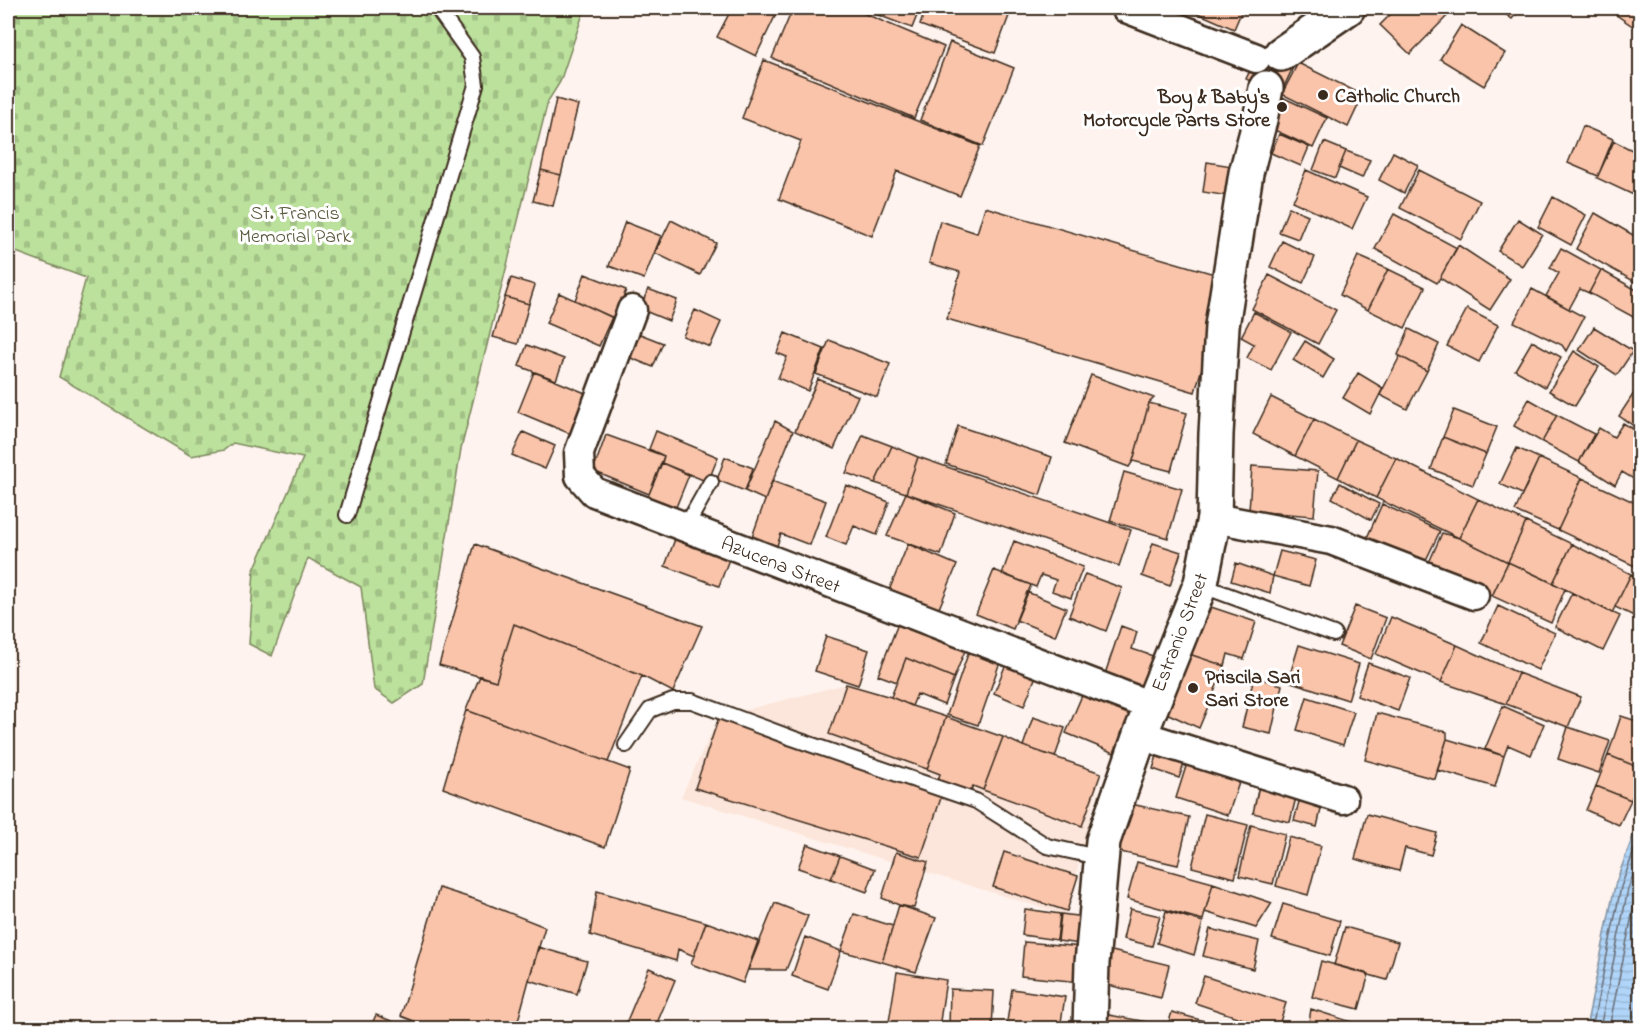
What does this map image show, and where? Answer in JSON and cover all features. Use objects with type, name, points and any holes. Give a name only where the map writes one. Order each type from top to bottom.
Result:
[{"type":"street","points":[[1126,8],[1267,67],[1348,8]]},
{"type":"street","name":"Estranio Street","points":[[1090,1029],[1092,963],[1103,841],[1145,721],[1201,583],[1214,518],[1215,434],[1222,326],[1246,173],[1260,120],[1267,67]]},
{"type":"street","name":"Azucena Street","points":[[632,310],[579,453],[580,476],[594,492],[1145,721],[1343,799]]},
{"type":"street","points":[[1214,518],[1331,540],[1474,595]]},
{"type":"lane","points":[[347,515],[476,85],[472,57],[437,8]]},
{"type":"lane","points":[[685,528],[711,482]]},
{"type":"lane","points":[[1201,583],[1214,590],[1334,634]]},
{"type":"lane","points":[[626,745],[650,710],[673,701],[692,701],[976,801],[1047,846],[1102,858]]},
{"type":"shaded area","points":[[846,684],[1101,773],[1066,915],[681,797],[719,717]]},
{"type":"green space","name":"St. Francis Memorial Park","points":[[8,8],[585,8],[560,82],[548,101],[461,449],[423,684],[394,703],[374,689],[361,587],[308,558],[272,656],[249,644],[254,570],[303,458],[233,443],[224,450],[191,456],[59,377],[86,278],[8,249]]},
{"type":"water","points":[[1640,817],[1640,1028],[1586,1028],[1615,885]]},
{"type":"building","points":[[732,8],[779,8],[756,56],[717,37]]},
{"type":"building","points":[[793,8],[851,8],[944,47],[914,118],[772,58]]},
{"type":"building","points":[[860,8],[920,8],[912,28]]},
{"type":"building","points":[[926,8],[1012,8],[995,53],[920,25]]},
{"type":"building","points":[[1186,8],[1243,8],[1234,29]]},
{"type":"building","points":[[1397,8],[1455,8],[1410,54],[1380,25]]},
{"type":"building","points":[[1497,8],[1521,8],[1512,19]]},
{"type":"building","points":[[1606,8],[1640,8],[1640,31]]},
{"type":"building","points":[[1461,25],[1505,53],[1484,86],[1440,59]]},
{"type":"building","points":[[950,42],[1014,68],[983,146],[920,120]]},
{"type":"building","points":[[1262,45],[1296,61],[1280,95],[1246,79]]},
{"type":"building","points":[[764,60],[980,146],[960,196],[897,171],[872,236],[779,199],[801,141],[742,118]]},
{"type":"building","name":"Catholic Church","points":[[1298,63],[1363,95],[1348,127],[1282,94]]},
{"type":"building","points":[[1282,97],[1327,118],[1313,148],[1268,127]]},
{"type":"building","points":[[556,99],[578,105],[561,175],[541,170]]},
{"type":"building","points":[[1583,126],[1613,139],[1598,176],[1568,163]]},
{"type":"building","points":[[1279,134],[1309,147],[1301,166],[1271,153]]},
{"type":"building","points":[[1614,141],[1640,154],[1640,198],[1597,178]]},
{"type":"building","points":[[1324,142],[1346,151],[1335,178],[1313,170]]},
{"type":"building","points":[[1346,151],[1370,160],[1362,178],[1339,168]]},
{"type":"building","points":[[1393,152],[1418,165],[1404,193],[1379,180]]},
{"type":"building","points":[[1207,162],[1238,167],[1234,197],[1203,192]]},
{"type":"building","points":[[541,170],[561,175],[553,206],[533,201]]},
{"type":"building","points":[[1306,170],[1367,197],[1352,229],[1292,201]]},
{"type":"building","points":[[1419,170],[1480,201],[1461,239],[1400,208]]},
{"type":"building","points":[[1553,197],[1586,215],[1571,245],[1538,227]]},
{"type":"building","points":[[985,207],[1228,278],[1195,392],[947,319],[960,272],[929,263],[940,221],[977,233]]},
{"type":"building","points":[[1289,207],[1308,215],[1298,239],[1279,232]]},
{"type":"building","points":[[1595,213],[1640,239],[1640,276],[1637,283],[1576,249]]},
{"type":"building","points":[[1394,214],[1457,248],[1437,283],[1375,249]]},
{"type":"building","points":[[1518,219],[1542,234],[1522,266],[1498,251]]},
{"type":"building","points":[[671,220],[716,243],[700,275],[655,253]]},
{"type":"building","points":[[625,222],[661,236],[644,279],[609,266]]},
{"type":"building","points":[[1282,241],[1315,257],[1303,283],[1270,267]]},
{"type":"building","points":[[1458,245],[1510,279],[1490,310],[1440,278]]},
{"type":"building","points":[[1561,248],[1601,270],[1589,293],[1580,289],[1569,309],[1546,296],[1559,273],[1550,268]]},
{"type":"building","points":[[1358,256],[1388,269],[1368,310],[1340,295]]},
{"type":"building","points":[[1388,269],[1425,287],[1405,328],[1368,310]]},
{"type":"building","points":[[1601,270],[1640,292],[1640,312],[1637,319],[1589,293]]},
{"type":"building","points":[[585,274],[626,290],[615,319],[575,300]]},
{"type":"building","points":[[1269,275],[1336,310],[1318,344],[1252,309]]},
{"type":"building","points":[[511,278],[535,285],[529,304],[505,297]]},
{"type":"building","points":[[648,289],[677,300],[669,321],[640,309]]},
{"type":"building","points":[[1532,289],[1584,317],[1566,351],[1562,345],[1514,322]]},
{"type":"building","points":[[559,293],[612,317],[599,346],[546,323]]},
{"type":"building","points":[[505,297],[529,304],[518,344],[493,337]]},
{"type":"building","points":[[1467,309],[1498,325],[1479,362],[1447,346]]},
{"type":"building","points":[[695,310],[721,322],[710,347],[683,336]]},
{"type":"building","points":[[1254,312],[1291,332],[1271,370],[1247,358],[1254,344],[1241,337]]},
{"type":"building","points":[[1594,327],[1633,351],[1617,375],[1579,350]]},
{"type":"building","points":[[1409,329],[1439,344],[1427,371],[1398,355]]},
{"type":"building","points":[[635,332],[663,343],[653,367],[626,356]]},
{"type":"building","points":[[785,333],[824,349],[808,391],[778,378],[787,357],[777,353]]},
{"type":"building","points":[[829,340],[890,364],[877,397],[816,374]]},
{"type":"building","points":[[1305,341],[1334,359],[1323,378],[1293,360]]},
{"type":"building","points":[[1532,341],[1561,357],[1545,387],[1515,370]]},
{"type":"building","points":[[527,345],[564,359],[556,380],[519,366]]},
{"type":"building","points":[[1574,351],[1599,367],[1575,406],[1549,391]]},
{"type":"building","points":[[1400,356],[1427,371],[1407,409],[1380,395]]},
{"type":"building","points":[[534,372],[595,397],[578,437],[518,412]]},
{"type":"building","points":[[1358,373],[1383,388],[1370,414],[1343,398]]},
{"type":"building","points":[[1091,375],[1154,398],[1149,403],[1133,461],[1129,467],[1065,443]]},
{"type":"building","points":[[818,379],[858,396],[834,449],[795,431]]},
{"type":"building","points":[[1634,393],[1640,397],[1640,430],[1619,416]]},
{"type":"building","points":[[1271,397],[1314,419],[1295,456],[1253,434]]},
{"type":"building","points":[[1529,399],[1557,415],[1542,442],[1514,426]]},
{"type":"building","points":[[1149,403],[1187,413],[1171,471],[1133,461]]},
{"type":"building","points":[[1454,410],[1497,427],[1486,454],[1443,437]]},
{"type":"building","points":[[1557,415],[1594,434],[1579,462],[1542,442]]},
{"type":"building","points":[[1314,419],[1356,440],[1338,478],[1295,456]]},
{"type":"building","points":[[775,421],[793,431],[765,500],[745,491]]},
{"type":"building","points":[[1623,423],[1640,433],[1640,475],[1637,481],[1622,472],[1615,485],[1579,462],[1599,428],[1614,437]]},
{"type":"building","points":[[958,426],[1052,457],[1040,495],[946,464]]},
{"type":"building","points":[[656,431],[718,457],[708,482],[662,463],[664,456],[649,449]]},
{"type":"building","points":[[523,432],[555,446],[545,469],[512,455]]},
{"type":"building","points":[[606,435],[664,456],[649,494],[593,471]]},
{"type":"building","points":[[863,435],[892,446],[875,483],[846,473]]},
{"type":"building","points":[[1443,437],[1486,454],[1473,485],[1431,469]]},
{"type":"building","points":[[1356,440],[1396,458],[1376,498],[1338,478]]},
{"type":"building","points":[[892,446],[918,457],[906,493],[875,483]]},
{"type":"building","points":[[1517,448],[1539,458],[1522,494],[1500,484]]},
{"type":"building","points":[[725,457],[753,468],[745,491],[717,480]]},
{"type":"building","points":[[918,457],[1131,530],[1119,566],[906,493]]},
{"type":"building","points":[[1396,458],[1478,499],[1459,538],[1376,498]]},
{"type":"building","points":[[1539,458],[1582,478],[1558,530],[1515,511]]},
{"type":"building","points":[[662,463],[689,475],[672,517],[644,506]]},
{"type":"building","points":[[1252,466],[1318,471],[1314,516],[1249,511]]},
{"type":"building","points":[[1124,472],[1182,489],[1168,538],[1110,521]]},
{"type":"building","points":[[1582,478],[1640,505],[1639,568],[1558,530]]},
{"type":"building","points":[[772,481],[826,501],[810,545],[781,534],[773,557],[748,548]]},
{"type":"building","points":[[1340,483],[1379,504],[1371,520],[1332,498]]},
{"type":"building","points":[[846,485],[889,502],[877,535],[854,526],[846,545],[826,537]]},
{"type":"building","points":[[906,493],[955,513],[941,555],[887,536]]},
{"type":"building","points":[[1478,499],[1526,522],[1508,562],[1459,538]]},
{"type":"building","points":[[1382,504],[1440,531],[1423,566],[1366,540]]},
{"type":"building","points":[[1526,522],[1572,544],[1553,583],[1508,562]]},
{"type":"building","points":[[678,531],[732,551],[719,586],[665,566]]},
{"type":"building","points":[[1442,533],[1459,538],[1508,562],[1492,596],[1427,567]]},
{"type":"building","points":[[1014,541],[1083,567],[1071,598],[1052,591],[1056,580],[1041,575],[1036,587],[1002,574]]},
{"type":"building","points":[[1153,543],[1181,552],[1170,586],[1142,576]]},
{"type":"building","points":[[475,544],[702,626],[673,692],[642,676],[514,624],[496,681],[439,665]]},
{"type":"building","points":[[908,544],[957,565],[937,613],[888,593]]},
{"type":"building","points":[[1572,544],[1631,574],[1612,613],[1553,583]]},
{"type":"building","points":[[1280,551],[1316,560],[1309,586],[1273,576]]},
{"type":"building","points":[[1508,562],[1565,589],[1551,623],[1492,596]]},
{"type":"building","points":[[1236,563],[1273,576],[1270,593],[1231,581]]},
{"type":"building","points":[[994,570],[1031,585],[1013,629],[976,614]]},
{"type":"building","points":[[1085,574],[1122,588],[1106,631],[1069,616]]},
{"type":"building","points":[[1631,574],[1640,578],[1640,619],[1615,607]]},
{"type":"building","points":[[1027,592],[1066,608],[1055,636],[1016,620]]},
{"type":"building","points":[[1572,593],[1620,616],[1603,651],[1555,627]]},
{"type":"building","points":[[1202,604],[1256,622],[1244,659],[1228,654],[1225,666],[1186,653]]},
{"type":"building","points":[[1355,606],[1386,618],[1371,659],[1339,646]]},
{"type":"building","points":[[1498,606],[1555,633],[1538,670],[1481,643]]},
{"type":"building","points":[[1391,617],[1457,645],[1441,682],[1376,654]]},
{"type":"building","points":[[899,621],[966,648],[954,678],[906,658],[897,682],[878,675]]},
{"type":"building","points":[[514,624],[642,676],[608,762],[466,710],[480,676],[496,681]]},
{"type":"building","points":[[1121,626],[1137,632],[1132,649],[1153,656],[1142,693],[1103,680]]},
{"type":"building","points":[[826,636],[869,650],[858,685],[815,671]]},
{"type":"building","points":[[1299,645],[1359,664],[1348,700],[1288,681]]},
{"type":"building","points":[[1457,645],[1518,673],[1506,704],[1441,682]]},
{"type":"building","points":[[970,648],[1001,659],[978,725],[947,715]]},
{"type":"building","name":"Priscila Sari Sari Store","points":[[1186,653],[1225,666],[1199,728],[1162,711]]},
{"type":"building","points":[[906,658],[954,678],[944,705],[917,694],[912,706],[891,697]]},
{"type":"building","points":[[1368,663],[1410,678],[1398,711],[1357,696]]},
{"type":"building","points":[[1006,664],[1036,676],[1024,706],[994,693]]},
{"type":"building","points":[[1518,673],[1581,697],[1568,727],[1506,704]]},
{"type":"building","points":[[1254,677],[1282,685],[1271,734],[1242,727]]},
{"type":"building","points":[[846,684],[946,717],[927,769],[829,734]]},
{"type":"building","points":[[1083,693],[1130,713],[1114,753],[1066,733]]},
{"type":"building","points":[[1307,697],[1354,712],[1343,745],[1297,730]]},
{"type":"building","points":[[1503,706],[1544,724],[1531,755],[1508,745],[1504,756],[1485,749]]},
{"type":"building","points":[[466,710],[630,770],[605,847],[443,788]]},
{"type":"building","points":[[1377,713],[1447,732],[1435,779],[1365,760]]},
{"type":"building","points":[[1621,716],[1640,722],[1640,768],[1608,755]]},
{"type":"building","points":[[719,717],[942,795],[921,857],[695,788]]},
{"type":"building","points":[[946,717],[1003,737],[983,790],[973,786],[968,794],[937,784],[940,774],[927,769]]},
{"type":"building","points":[[1033,717],[1065,728],[1055,757],[1023,746]]},
{"type":"building","points":[[1568,727],[1610,741],[1599,773],[1558,759]]},
{"type":"building","points":[[1003,737],[1101,773],[1082,826],[983,790]]},
{"type":"building","points":[[1447,739],[1504,756],[1495,787],[1437,770]]},
{"type":"building","points":[[1161,742],[1188,752],[1179,778],[1153,769]]},
{"type":"building","points":[[1608,755],[1640,768],[1640,775],[1631,800],[1596,786]]},
{"type":"building","points":[[1189,757],[1242,774],[1228,815],[1176,798]]},
{"type":"building","points":[[1260,781],[1298,789],[1290,822],[1253,813]]},
{"type":"building","points":[[1596,786],[1631,800],[1619,825],[1586,810]]},
{"type":"building","points":[[1302,790],[1324,796],[1317,827],[1294,821]]},
{"type":"building","points":[[1127,803],[1189,817],[1178,865],[1116,851]]},
{"type":"building","points":[[1205,814],[1248,825],[1235,878],[1192,867]]},
{"type":"building","points":[[1367,814],[1437,833],[1431,855],[1405,848],[1399,871],[1355,859]]},
{"type":"building","points":[[1251,825],[1285,834],[1273,884],[1239,876]]},
{"type":"building","points":[[1289,837],[1321,846],[1308,895],[1276,886]]},
{"type":"building","points":[[807,844],[840,856],[831,879],[798,868]]},
{"type":"building","points":[[896,852],[928,862],[914,908],[882,898]]},
{"type":"building","points":[[1004,852],[1078,876],[1067,911],[993,887]]},
{"type":"building","points":[[840,856],[875,869],[867,892],[831,879]]},
{"type":"building","points":[[1137,862],[1213,883],[1203,920],[1127,899]]},
{"type":"building","points":[[1213,883],[1272,903],[1256,928],[1205,912]]},
{"type":"building","points":[[439,888],[477,900],[545,927],[516,1028],[432,1028],[401,1016]]},
{"type":"building","points":[[597,891],[706,922],[694,956],[678,949],[676,961],[590,935]]},
{"type":"building","points":[[775,903],[808,916],[786,970],[748,970]]},
{"type":"building","points":[[1283,904],[1340,921],[1330,956],[1272,939]]},
{"type":"building","points":[[899,905],[936,918],[916,972],[882,962]]},
{"type":"building","points":[[1025,909],[1060,914],[1057,940],[1022,935]]},
{"type":"building","points":[[1130,909],[1160,916],[1152,946],[1123,939]]},
{"type":"building","points":[[1166,911],[1203,922],[1194,955],[1157,943]]},
{"type":"building","points":[[854,914],[893,926],[882,962],[841,951]]},
{"type":"building","points":[[1061,914],[1084,917],[1081,944],[1058,941]]},
{"type":"building","points":[[706,922],[758,941],[743,983],[691,964]]},
{"type":"building","points":[[1345,927],[1398,942],[1387,980],[1334,965]]},
{"type":"building","points":[[1210,929],[1259,941],[1253,969],[1203,956]]},
{"type":"building","points":[[805,937],[841,951],[828,989],[792,976]]},
{"type":"building","points":[[1024,942],[1083,947],[1080,982],[1021,976]]},
{"type":"building","points":[[538,947],[587,961],[577,994],[529,980]]},
{"type":"building","points":[[1112,951],[1169,965],[1161,998],[1104,984]]},
{"type":"building","points":[[1321,961],[1369,974],[1359,1009],[1312,997]]},
{"type":"building","points":[[649,968],[675,980],[655,1028],[624,1028]]},
{"type":"building","points":[[897,972],[946,980],[939,1028],[888,1028]]},
{"type":"building","points":[[1204,976],[1286,1003],[1278,1028],[1270,1028],[1195,1003]]},
{"type":"building","points":[[950,989],[994,991],[992,1028],[949,1028]]},
{"type":"building","points":[[1012,989],[1065,997],[1060,1028],[1006,1028]]},
{"type":"building","points":[[1311,1009],[1370,1028],[1308,1028]]},
{"type":"building","points":[[1172,1012],[1229,1028],[1167,1028]]},
{"type":"building","points":[[376,1015],[407,1027],[370,1028]]},
{"type":"building","points":[[1109,1015],[1153,1023],[1152,1028],[1107,1028]]},
{"type":"place","name":"Catholic Church","points":[[1323,95]]},
{"type":"place","name":"Boy & Baby's Motorcycle Parts Store","points":[[1282,107]]},
{"type":"place","name":"Priscila Sari Sari Store","points":[[1193,688]]}]
